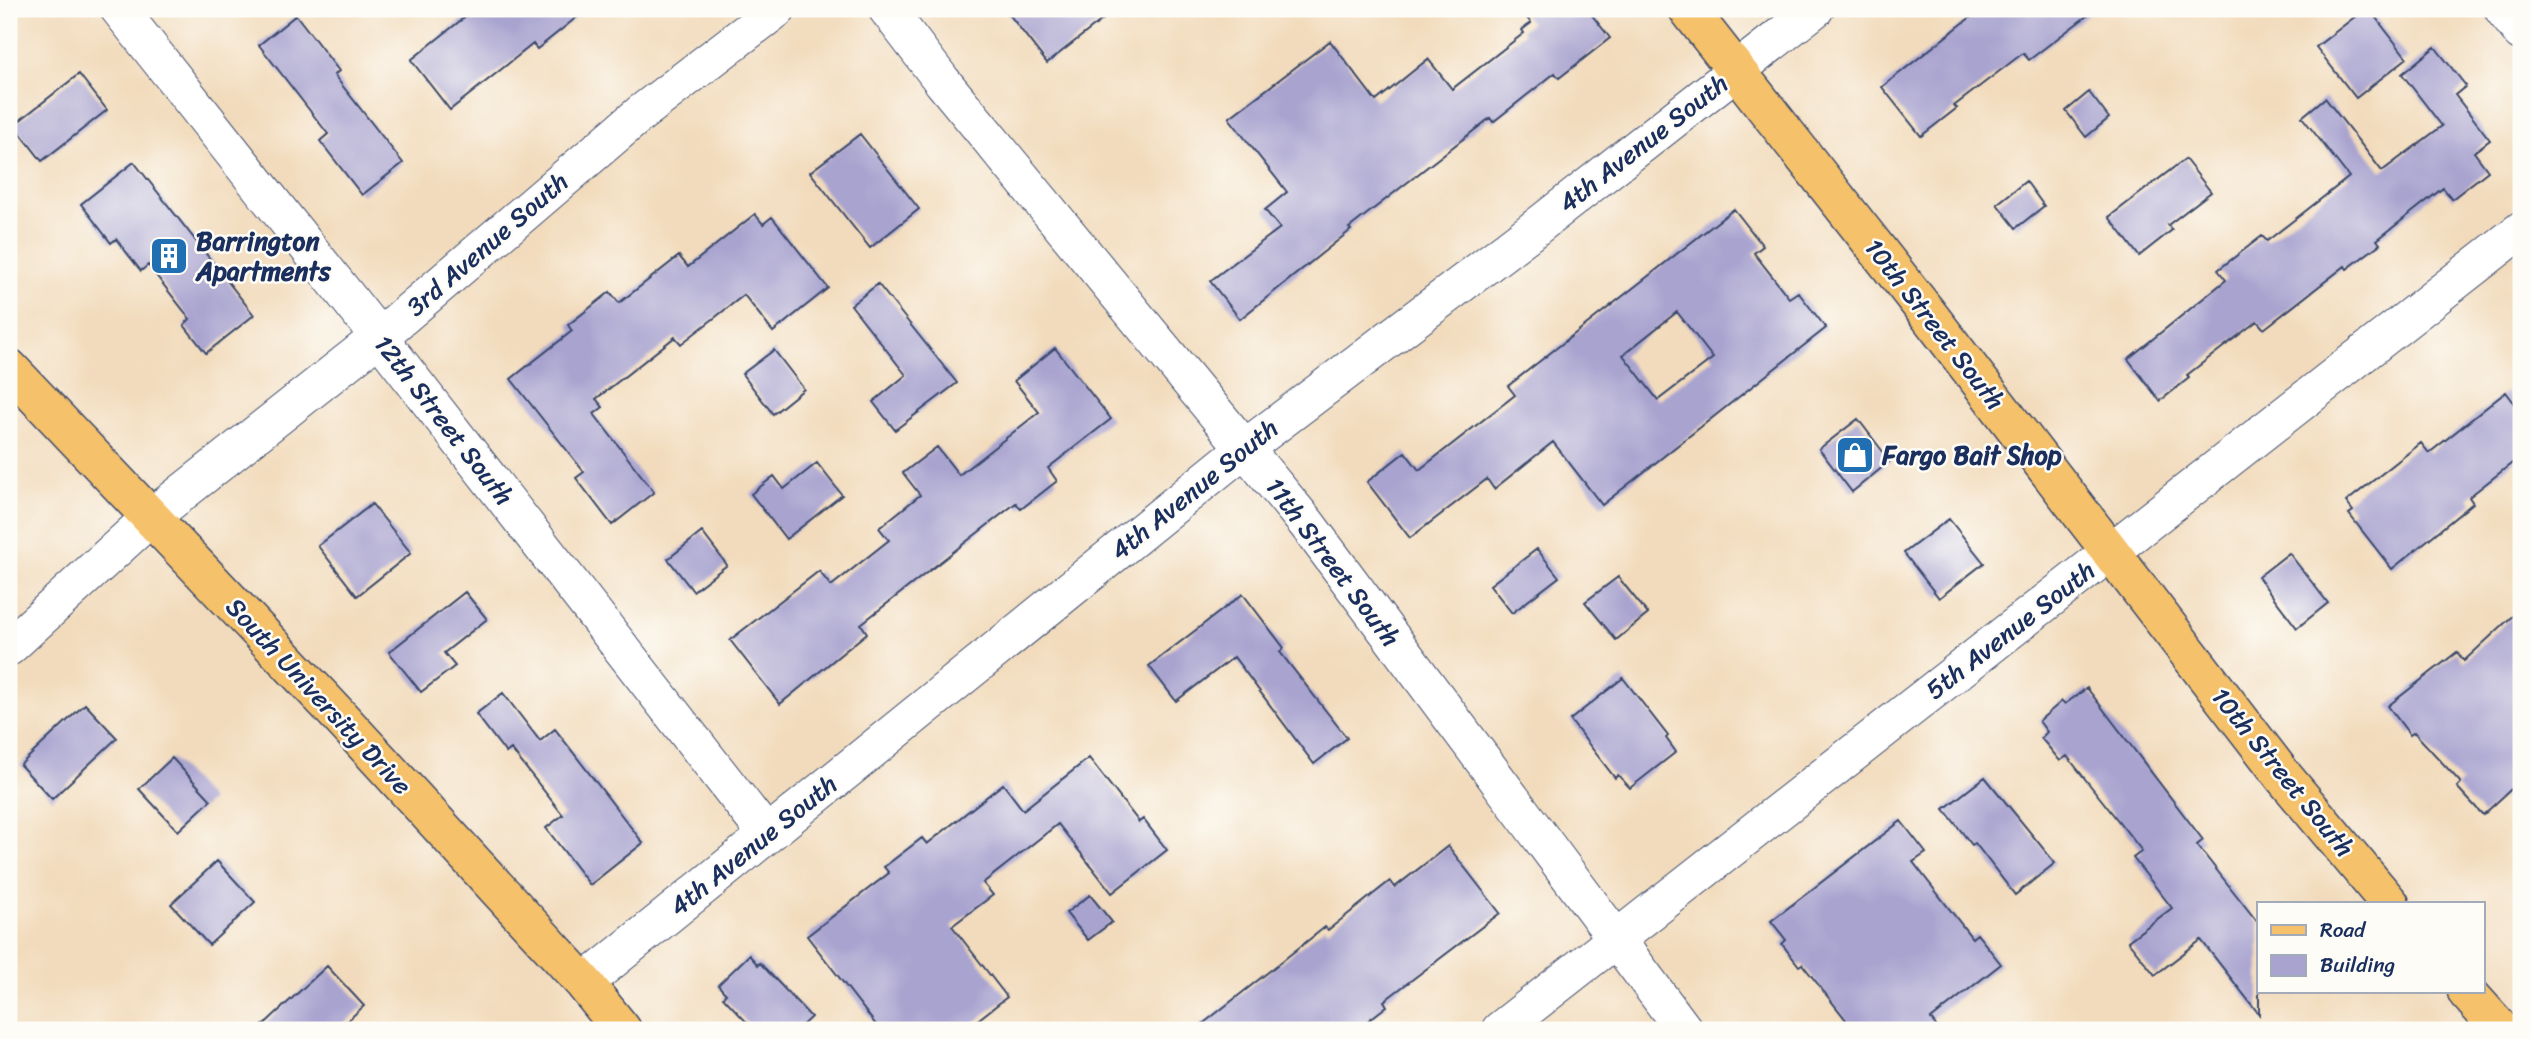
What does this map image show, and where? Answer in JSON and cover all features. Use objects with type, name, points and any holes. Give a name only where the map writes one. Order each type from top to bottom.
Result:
[{"type":"main road","name":"10th Street South","points":[[1688,9],[2283,776],[2388,902]]},
{"type":"main road","name":"South University Drive","points":[[9,368],[328,704],[584,983],[622,1030]]},
{"type":"main road","points":[[2468,993],[2501,1030]]},
{"type":"street","name":"12th Street South","points":[[119,9],[379,337],[766,834]]},
{"type":"street","name":"3rd Avenue South","points":[[9,647],[150,518],[379,337],[641,113],[777,9]]},
{"type":"street","name":"11th Street South","points":[[887,9],[942,81],[1307,524],[1684,1030]]},
{"type":"street","name":"4th Avenue South","points":[[584,983],[1245,448],[1530,232],[1815,9]]},
{"type":"street","points":[[2503,9],[2521,32]]},
{"type":"street","name":"5th Avenue South","points":[[1500,1030],[2521,230]]},
{"type":"building","points":[[475,9],[587,9],[537,49],[533,44],[450,110],[411,60]]},
{"type":"building","points":[[1005,9],[1116,9],[1047,63]]},
{"type":"building","points":[[1520,9],[1587,9],[1610,38],[1559,78],[1555,73],[1493,122],[1490,118],[1349,228],[1351,230],[1240,319],[1210,281],[1280,228],[1265,210],[1287,192],[1229,118],[1330,41],[1376,101],[1428,59],[1452,89],[1524,33],[1522,30],[1531,23]]},
{"type":"building","points":[[1981,9],[2096,9],[2029,60],[2023,53],[1954,106],[1957,108],[1921,136],[1882,87]]},
{"type":"building","points":[[2365,9],[2369,9],[2407,58],[2356,98],[2316,47]]},
{"type":"building","points":[[296,15],[339,71],[334,75],[403,163],[362,195],[320,141],[328,134],[259,45]]},
{"type":"building","points":[[2435,47],[2466,86],[2455,95],[2490,140],[2474,152],[2488,171],[2452,199],[2443,188],[2377,240],[2380,244],[2347,269],[2345,266],[2264,329],[2257,321],[2187,375],[2189,378],[2160,401],[2128,359],[2226,280],[2218,270],[2262,236],[2267,241],[2349,177],[2302,117],[2325,98],[2382,171],[2442,126],[2402,74]]},
{"type":"building","points":[[79,74],[107,110],[42,161],[14,125]]},
{"type":"building","points":[[2089,92],[2109,118],[2086,137],[2066,111]]},
{"type":"building","points":[[860,134],[919,209],[870,248],[810,172]]},
{"type":"building","points":[[2185,159],[2211,192],[2168,225],[2172,230],[2139,256],[2109,217]]},
{"type":"building","name":"Barrington Apartments","points":[[134,162],[254,315],[206,353],[184,325],[190,319],[148,265],[141,271],[116,239],[111,243],[81,204]]},
{"type":"building","points":[[2026,181],[2044,206],[2016,228],[1997,204]]},
{"type":"building","points":[[1734,209],[1763,246],[1754,253],[1789,298],[1798,292],[1826,328],[1602,505],[1553,442],[1494,489],[1487,479],[1410,538],[1367,482],[1405,452],[1419,470],[1515,395],[1508,386]],"holes":[[[1677,312],[1713,358],[1658,400],[1623,355]]]},
{"type":"building","points":[[755,214],[763,224],[772,217],[828,288],[773,332],[744,295],[681,344],[675,337],[596,399],[603,407],[594,414],[654,492],[612,525],[576,478],[584,472],[511,379],[572,331],[568,325],[610,292],[619,303],[679,256],[688,267]]},
{"type":"building","points":[[878,284],[957,383],[895,430],[873,402],[906,375],[851,305]]},
{"type":"building","points":[[1055,348],[1111,419],[1048,468],[1057,481],[1021,509],[1016,503],[861,624],[867,633],[780,704],[730,640],[819,571],[831,586],[889,540],[879,528],[920,495],[903,473],[937,447],[959,475],[1039,412],[1014,381]]},
{"type":"building","points":[[774,350],[804,389],[773,414],[742,374]]},
{"type":"building","points":[[2506,392],[2521,412],[2521,456],[2469,497],[2473,503],[2392,569],[2349,514],[2353,511],[2346,502],[2421,443],[2429,453]]},
{"type":"building","name":"Fargo Bait Shop","points":[[1858,419],[1890,461],[1852,492],[1819,449]]},
{"type":"building","points":[[817,463],[842,495],[786,539],[751,494],[774,476],[784,489]]},
{"type":"building","points":[[372,504],[411,553],[357,596],[318,546]]},
{"type":"building","points":[[1949,519],[1984,563],[1939,598],[1904,553]]},
{"type":"building","points":[[702,532],[727,565],[693,591],[668,559]]},
{"type":"building","points":[[1537,549],[1559,577],[1512,613],[1490,585]]},
{"type":"building","points":[[2289,553],[2328,603],[2297,628],[2258,577]]},
{"type":"building","points":[[1618,577],[1648,614],[1616,640],[1585,602]]},
{"type":"building","points":[[465,592],[487,619],[444,653],[455,666],[421,692],[389,652]]},
{"type":"building","points":[[1243,594],[1284,648],[1280,652],[1347,738],[1314,764],[1234,657],[1176,701],[1149,666]]},
{"type":"building","points":[[2521,608],[2521,780],[2483,815],[2457,787],[2461,783],[2414,732],[2410,735],[2388,706],[2457,652],[2464,661]]},
{"type":"building","points":[[1623,678],[1668,736],[1666,738],[1676,752],[1630,788],[1618,775],[1615,778],[1570,720]]},
{"type":"building","points":[[2087,688],[2203,840],[2197,845],[2257,921],[2259,1014],[2201,940],[2155,975],[2128,941],[2172,908],[2133,858],[2142,851],[2067,756],[2060,761],[2041,738],[2047,732],[2039,721],[2062,701],[2065,704]]},
{"type":"building","points":[[503,693],[540,741],[555,729],[643,843],[590,885],[546,828],[563,815],[511,749],[506,753],[476,714]]},
{"type":"building","points":[[85,704],[117,738],[52,799],[20,765]]},
{"type":"building","points":[[172,758],[211,800],[178,831],[139,789]]},
{"type":"building","points":[[1089,758],[1139,822],[1143,819],[1167,850],[1112,893],[1058,824],[983,883],[993,895],[952,926],[1007,997],[965,1030],[880,1030],[807,936],[889,873],[884,867],[922,838],[927,844],[1003,784],[1023,810]]},
{"type":"building","points":[[1985,777],[2055,863],[2015,895],[1975,843],[1972,845],[1944,809]]},
{"type":"building","points":[[1901,821],[1926,853],[1913,862],[1972,938],[1977,934],[2001,964],[1931,1019],[1939,1030],[1854,1030],[1802,964],[1799,966],[1782,944],[1786,940],[1771,921]]},
{"type":"building","points":[[1448,846],[1500,913],[1384,1001],[1387,1006],[1356,1030],[1195,1030],[1325,927],[1328,930],[1390,881],[1395,887]]},
{"type":"building","points":[[217,861],[255,902],[209,945],[171,904]]},
{"type":"building","points":[[1090,895],[1112,922],[1088,940],[1066,913]]},
{"type":"building","points":[[749,955],[758,965],[760,963],[811,1017],[797,1030],[754,1030],[723,997],[726,994],[718,985]]},
{"type":"building","points":[[327,966],[364,1006],[337,1030],[258,1030]]},
{"type":"place","name":"Barrington Apartments","points":[[169,256]]},
{"type":"place","name":"Fargo Bait Shop","points":[[1855,455]]}]
